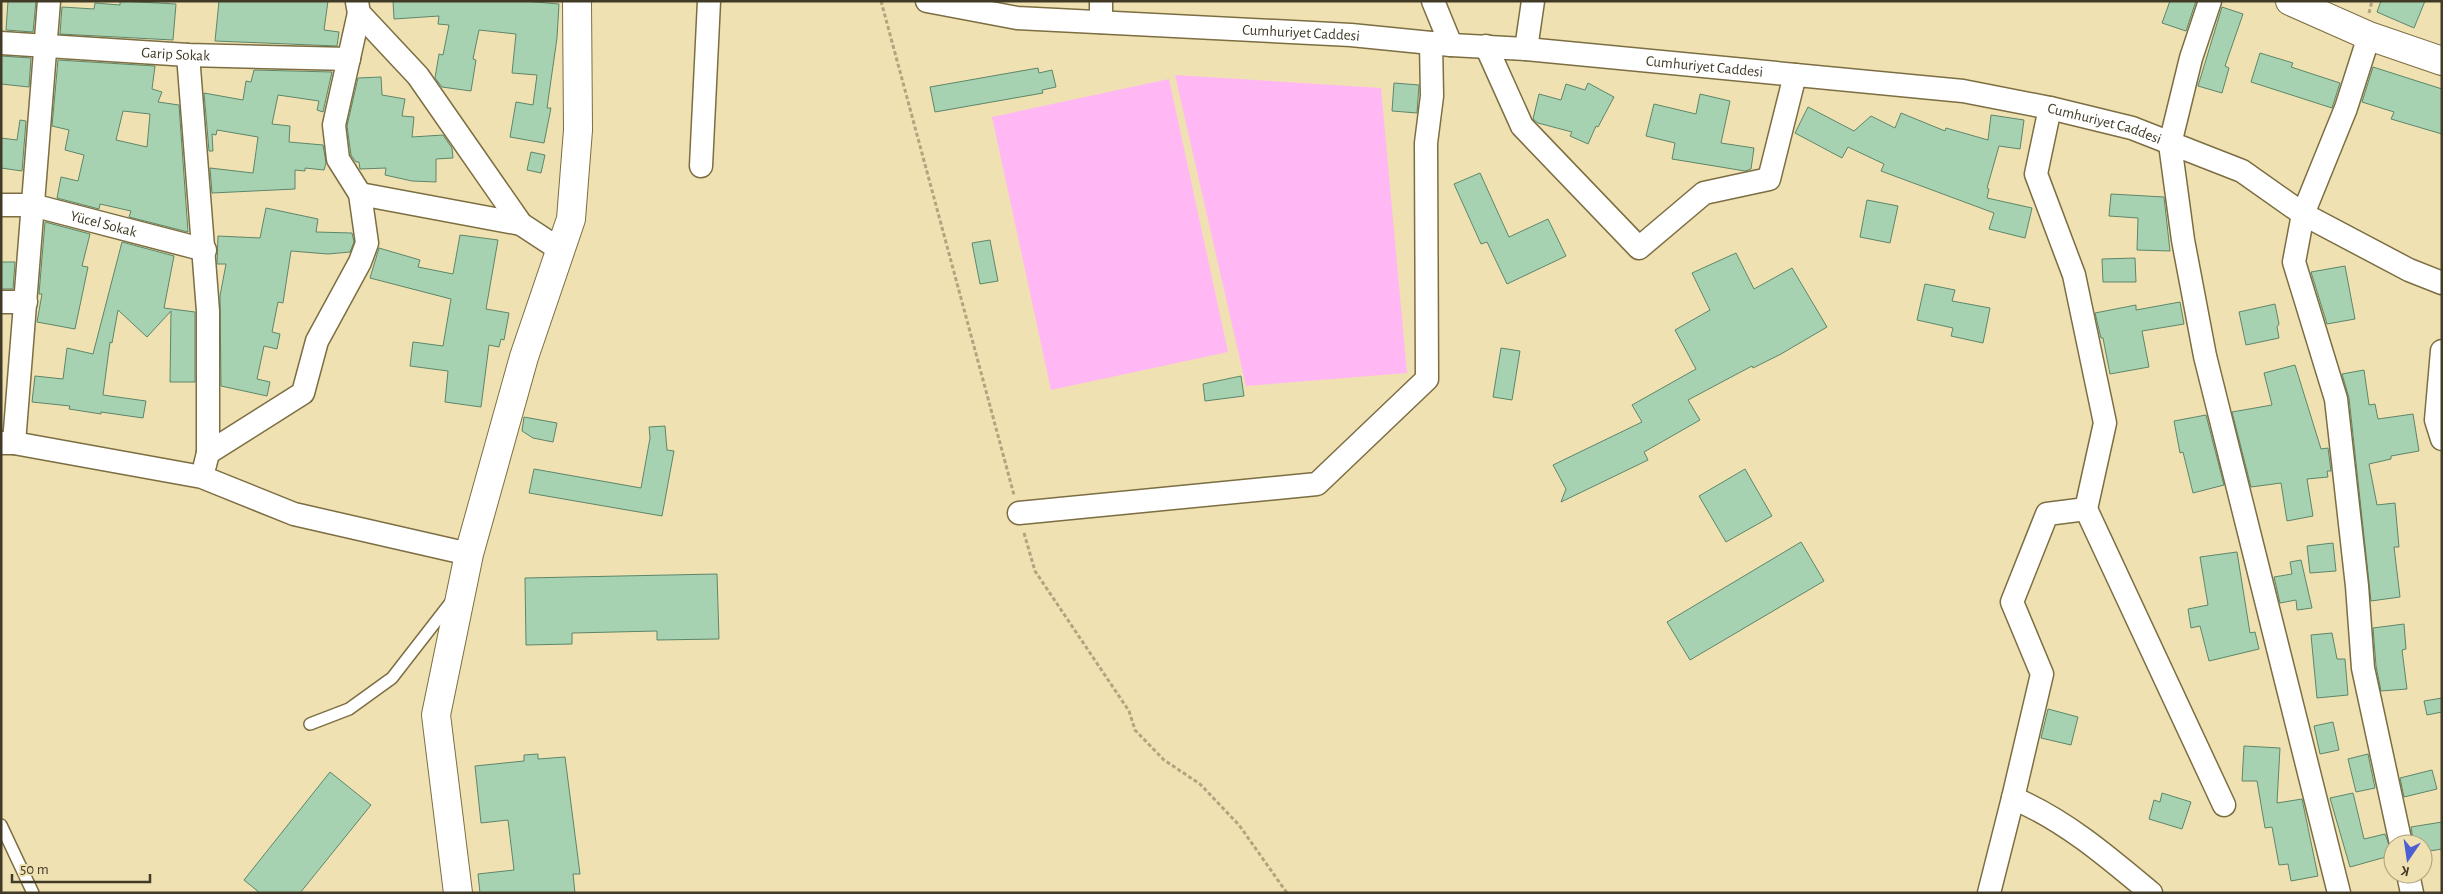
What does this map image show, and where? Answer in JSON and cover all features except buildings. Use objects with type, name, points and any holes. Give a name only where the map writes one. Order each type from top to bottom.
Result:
[{"type":"street","points":[[50,1],[32,205],[26,302],[8,443],[202,477],[294,514],[469,554]]},
{"type":"street","points":[[458,893],[436,714],[469,554],[524,358],[562,251],[571,218],[578,130],[577,1]]},
{"type":"street","points":[[701,166],[708,1]]},
{"type":"street","name":"Cumhuriyet Caddesi","points":[[927,1],[1017,18],[1101,12],[1441,44],[1526,49],[1963,91],[2050,108],[2132,128],[2242,171],[2303,214],[2409,270],[2442,283]]},
{"type":"street","points":[[1019,513],[1317,484],[1427,379],[1426,142],[1441,44],[1433,1]]},
{"type":"street","points":[[1526,49],[1533,1]]},
{"type":"street","points":[[2210,1],[2191,58],[2170,144],[2183,240],[2205,356],[2339,893]]},
{"type":"street","points":[[2290,1],[2369,36],[2442,61]]},
{"type":"street","points":[[358,7],[418,76],[521,224],[562,251]]},
{"type":"street","points":[[208,453],[304,393],[317,342],[360,262],[367,243],[360,194],[338,159],[334,125],[349,59],[358,7]]},
{"type":"street","points":[[2369,36],[2346,108],[2303,214],[2294,262],[2336,399],[2357,586],[2363,668],[2400,834]]},
{"type":"street","name":"Garip Sokak","points":[[1,43],[188,55],[349,59]]},
{"type":"street","points":[[1486,46],[1522,126],[1639,248],[1704,193],[1769,179],[1795,75]]},
{"type":"street","points":[[188,55],[195,155],[205,250],[208,311],[208,453],[202,477]]},
{"type":"street","points":[[2050,108],[2036,174],[2074,275],[2105,423],[2086,509],[2224,805]]},
{"type":"street","points":[[360,194],[521,224]]},
{"type":"street","name":"Yücel Sokak","points":[[1,205],[32,205],[205,250]]},
{"type":"street","points":[[1,302],[26,302]]},
{"type":"street","points":[[2442,351],[2436,420],[2442,439]]},
{"type":"street","points":[[1989,893],[2042,674],[2012,602],[2047,514],[2086,509]]},
{"type":"street","points":[[2013,798],[2041,810],[2099,849],[2151,893]]},
{"type":"lane","points":[[310,724],[349,709],[392,678],[462,588]]},
{"type":"lane","points":[[1,825],[33,893]]},
{"type":"path","points":[[881,1],[1035,571],[1129,712],[1135,730],[1164,760],[1200,784],[1239,825],[1287,893]]},
{"type":"shaded area","points":[[1175,75],[1381,88],[1407,373],[1246,386]]},
{"type":"shaded area","points":[[1169,79],[1228,352],[1051,390],[992,117]]}]
